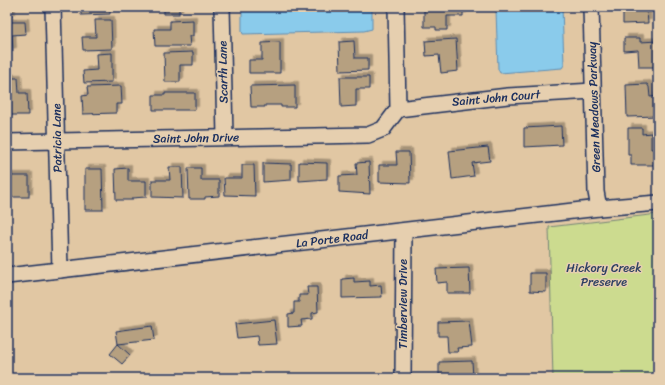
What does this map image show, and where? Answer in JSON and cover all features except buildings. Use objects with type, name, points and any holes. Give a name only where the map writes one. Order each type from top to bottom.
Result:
[{"type":"street","name":"Patricia Lane","points":[[54,7],[60,270]]},
{"type":"street","name":"Scarth Lane","points":[[222,7],[225,137]]},
{"type":"street","points":[[396,7],[398,108]]},
{"type":"street","name":"Green Meadows Parkway","points":[[591,7],[596,192],[599,208]]},
{"type":"street","name":"Saint John Court","points":[[398,108],[508,96],[593,91]]},
{"type":"street","name":"Saint John Drive","points":[[7,142],[368,135],[383,130],[398,108]]},
{"type":"street","name":"La Porte Road","points":[[7,276],[599,208],[658,203]]},
{"type":"street","name":"Timberview Drive","points":[[404,231],[404,378]]},
{"type":"green space","name":"Hickory Creek Preserve","points":[[658,214],[658,378],[553,378],[549,227]]},
{"type":"water","points":[[242,7],[372,7],[372,29],[364,31],[243,34]]},
{"type":"water","points":[[498,7],[562,7],[564,65],[562,68],[500,73],[498,69],[496,10]]}]
